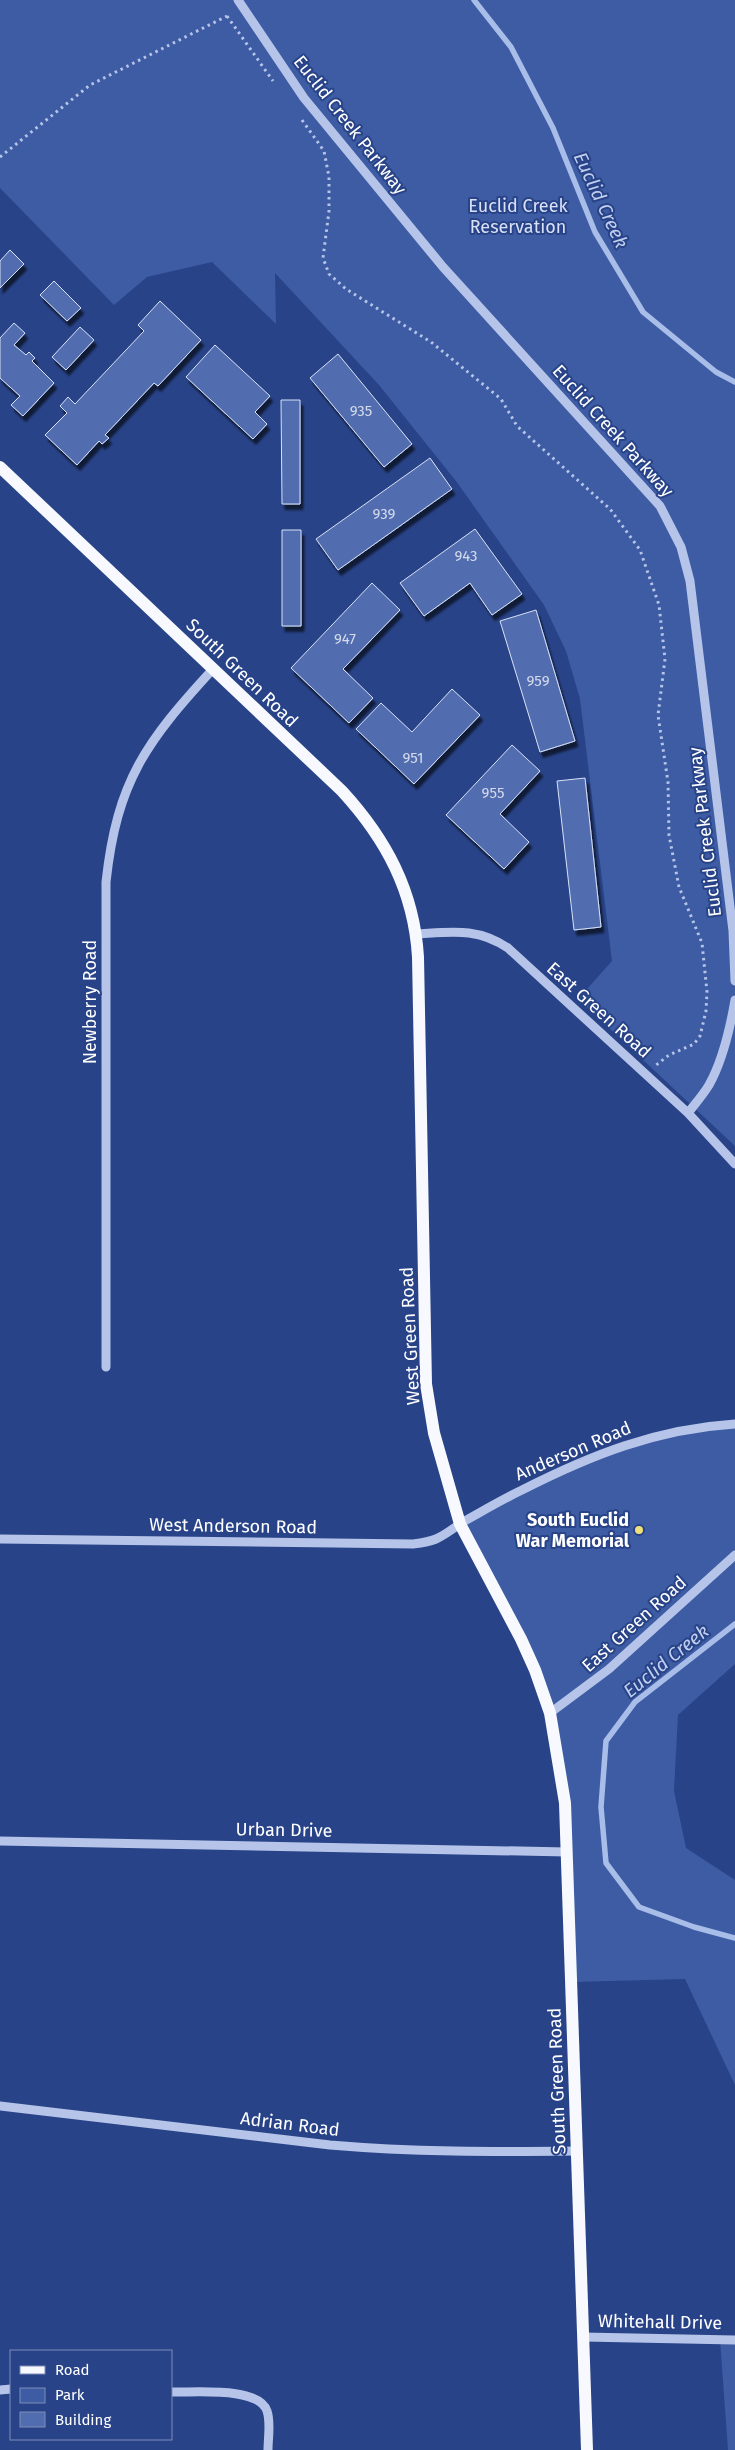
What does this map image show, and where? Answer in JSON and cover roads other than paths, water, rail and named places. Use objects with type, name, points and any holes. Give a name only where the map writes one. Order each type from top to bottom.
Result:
[{"type":"main road","name":"South Green Road","points":[[0,467],[342,791],[362,813],[394,866],[411,908],[416,934]]},
{"type":"main road","name":"West Green Road","points":[[416,934],[426,1384],[434,1433],[460,1524],[521,1638],[535,1670],[550,1713]]},
{"type":"main road","name":"South Green Road","points":[[550,1713],[566,1803],[588,2450]]},
{"type":"street","name":"Euclid Creek Parkway","points":[[238,0],[304,98],[443,267],[660,506],[681,547],[690,581],[733,931],[735,982]]},
{"type":"street","name":"Newberry Road","points":[[106,1367],[106,882],[110,850],[125,791],[140,759],[167,719],[212,669]]},
{"type":"street","name":"East Green Road","points":[[416,934],[472,932],[496,940],[527,965],[688,1113],[735,1164]]},
{"type":"street","points":[[688,1113],[709,1086],[730,1028],[735,1000]]},
{"type":"street","name":"Anderson Road","points":[[460,1524],[522,1490],[603,1452],[641,1439],[681,1430],[735,1424]]},
{"type":"street","name":"West Anderson Road","points":[[0,1539],[413,1544],[433,1540],[460,1524]]},
{"type":"street","name":"East Green Road","points":[[550,1713],[609,1669],[735,1555]]},
{"type":"street","name":"Urban Drive","points":[[0,1841],[567,1852]]},
{"type":"street","name":"Adrian Road","points":[[0,2106],[373,2149],[438,2152],[577,2150]]},
{"type":"street","name":"Whitehall Drive","points":[[583,2337],[735,2340]]},
{"type":"street","points":[[172,2392],[239,2394],[254,2397],[263,2403],[267,2411],[268,2450]]},
{"type":"waterway","name":"Euclid Creek","points":[[474,0],[511,47],[553,128],[595,232],[643,312],[716,372],[735,382]]},
{"type":"waterway","name":"Euclid Creek","points":[[735,1624],[635,1702],[606,1741],[601,1807],[606,1863],[639,1907],[694,1927],[735,1938]]},
{"type":"place","name":"South Euclid War Memorial","points":[[639,1530]]},
{"type":"park label","name":"Euclid Creek Reservation","points":[[518,216]]}]
